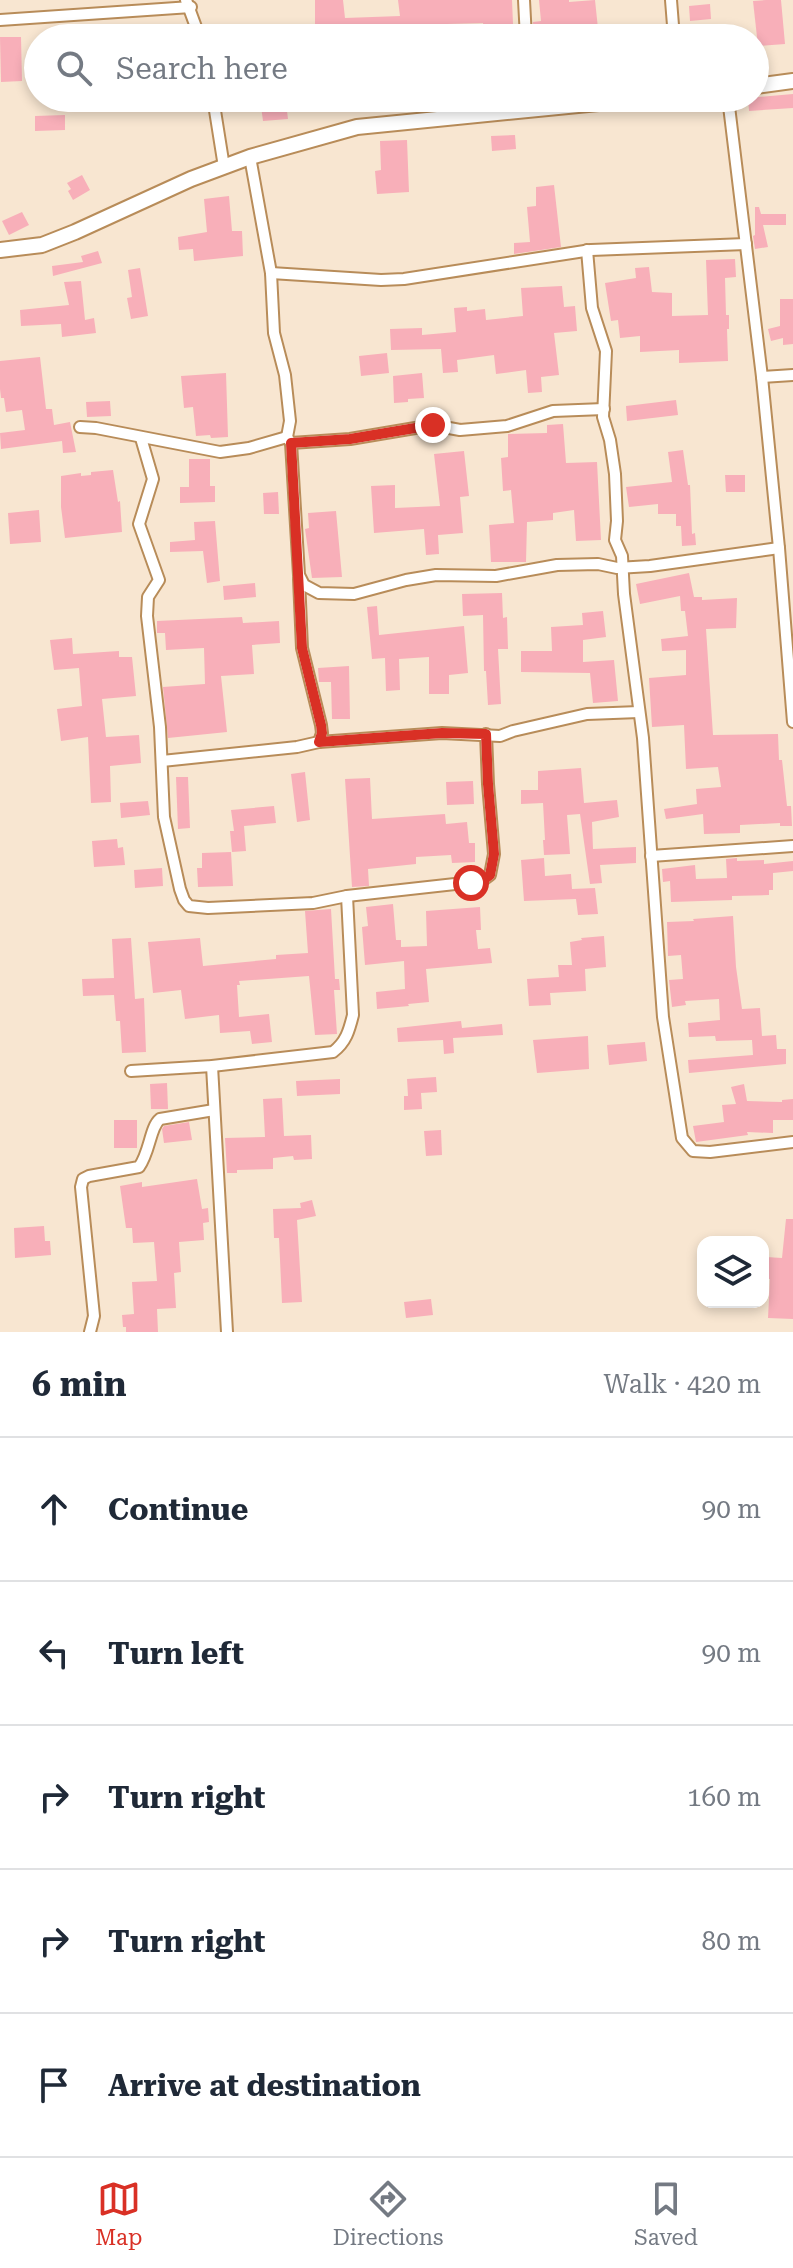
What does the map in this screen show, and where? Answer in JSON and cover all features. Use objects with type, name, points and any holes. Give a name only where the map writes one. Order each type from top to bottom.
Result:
[{"type":"street","points":[[524,0],[525,24]]},
{"type":"street","points":[[671,0],[673,24]]},
{"type":"street","points":[[0,20],[188,4],[195,24]]},
{"type":"street","points":[[769,84],[793,81]]},
{"type":"street","points":[[215,112],[224,167]]},
{"type":"street","points":[[0,250],[42,245],[191,179],[250,157],[357,127],[469,112]]},
{"type":"street","points":[[730,112],[790,645],[793,722]]},
{"type":"street","points":[[250,157],[271,273],[274,333],[285,375],[302,648],[321,725],[319,742]]},
{"type":"street","points":[[271,273],[404,279],[587,250],[746,244]]},
{"type":"street","points":[[587,250],[592,308],[606,351],[603,417],[615,474],[615,540],[622,556],[639,712],[663,1017],[682,1138],[693,1151],[710,1152],[793,1142]]},
{"type":"street","points":[[762,377],[793,375]]},
{"type":"street","points":[[80,427],[220,452],[289,440],[350,439],[433,425],[460,430],[507,426],[553,411],[604,409]]},
{"type":"street","points":[[141,438],[153,479],[139,524],[159,580],[148,597],[147,616],[162,761],[164,817],[180,889],[189,906],[208,908],[313,903],[347,896],[482,881],[490,875],[494,854],[486,734]]},
{"type":"street","points":[[299,575],[304,585],[319,593],[354,594],[436,575],[496,576],[557,565],[650,566],[779,548]]},
{"type":"street","points":[[162,761],[319,742],[442,733],[500,736],[587,714],[639,712]]},
{"type":"street","points":[[651,856],[793,846]]},
{"type":"street","points":[[131,1071],[212,1066],[333,1052],[342,1045],[353,1015],[347,896]]},
{"type":"street","points":[[212,1066],[227,1332]]},
{"type":"street","points":[[90,1332],[94,1316],[81,1187],[83,1179],[139,1167],[146,1158],[154,1123],[160,1119],[214,1110]]},
{"type":"building","points":[[315,0],[343,0],[345,18],[400,16],[398,0],[512,0],[513,24],[315,24]]},
{"type":"building","points":[[539,0],[595,0],[598,24],[533,24],[541,21]]},
{"type":"building","points":[[781,0],[785,44],[769,45],[769,24],[756,24],[753,1]]},
{"type":"building","points":[[710,4],[711,19],[690,21],[689,6]]},
{"type":"building","points":[[0,37],[21,37],[22,81],[1,82]]},
{"type":"building","points":[[793,94],[793,108],[769,110],[769,96]]},
{"type":"building","points":[[262,112],[287,112],[288,119],[263,121]]},
{"type":"building","points":[[65,115],[65,130],[35,131],[35,116]]},
{"type":"building","points":[[515,135],[516,149],[492,151],[491,136]]},
{"type":"building","points":[[407,140],[409,192],[377,194],[375,171],[381,170],[380,141]]},
{"type":"building","points":[[82,175],[90,190],[73,200],[67,183]]},
{"type":"building","points":[[554,185],[561,247],[514,254],[514,243],[530,242],[527,207],[536,206],[536,187]]},
{"type":"building","points":[[229,196],[232,231],[242,231],[243,256],[194,261],[193,249],[179,250],[178,237],[207,232],[204,199]]},
{"type":"building","points":[[755,207],[759,207],[761,214],[786,214],[786,225],[763,225],[768,247],[755,249]]},
{"type":"building","points":[[22,212],[29,225],[9,235],[2,221]]},
{"type":"building","points":[[98,251],[102,263],[53,276],[52,266],[83,262],[81,256]]},
{"type":"building","points":[[735,259],[736,277],[725,278],[726,315],[729,315],[728,361],[679,363],[679,350],[640,352],[640,336],[620,338],[618,320],[611,321],[605,283],[636,278],[635,268],[649,267],[652,292],[672,293],[672,316],[708,315],[706,260]]},
{"type":"building","points":[[140,268],[148,316],[131,319],[127,298],[132,297],[128,270]]},
{"type":"building","points":[[81,281],[85,320],[94,318],[96,333],[62,337],[61,324],[21,326],[20,310],[69,305],[64,282]]},
{"type":"building","points":[[562,286],[564,307],[575,306],[577,331],[554,333],[559,375],[541,377],[542,392],[528,393],[526,370],[496,374],[494,355],[457,360],[458,372],[443,373],[441,349],[391,350],[390,329],[422,328],[422,335],[456,332],[454,308],[467,307],[467,311],[485,309],[486,320],[523,316],[521,288]]},
{"type":"building","points":[[780,299],[793,299],[793,344],[783,345],[783,338],[771,341],[768,329],[780,326]]},
{"type":"building","points":[[387,353],[389,373],[361,376],[359,356]]},
{"type":"building","points":[[40,357],[46,409],[52,409],[54,425],[70,422],[76,452],[63,453],[62,441],[1,449],[0,433],[25,430],[22,410],[6,412],[4,398],[1,398],[0,361]]},
{"type":"building","points":[[226,373],[228,437],[196,436],[193,407],[184,408],[181,376]]},
{"type":"building","points":[[422,373],[424,398],[394,403],[393,376]]},
{"type":"building","points":[[676,400],[678,415],[627,421],[626,406]]},
{"type":"building","points":[[110,401],[111,416],[87,417],[86,402]]},
{"type":"building","points":[[563,424],[566,463],[597,462],[601,540],[576,541],[574,510],[553,513],[553,520],[527,522],[526,562],[491,562],[489,525],[514,523],[511,490],[503,491],[501,458],[508,457],[508,434],[547,433],[547,425]]},
{"type":"building","points":[[683,450],[690,485],[692,534],[695,533],[696,545],[682,546],[681,526],[676,526],[676,514],[658,514],[658,504],[629,507],[626,487],[672,482],[668,452]]},
{"type":"building","points":[[464,451],[469,496],[460,497],[463,533],[438,535],[439,554],[426,555],[424,529],[374,533],[371,486],[395,485],[395,508],[440,506],[434,454]]},
{"type":"building","points":[[189,459],[210,459],[210,486],[215,486],[215,502],[180,503],[180,487],[189,487]]},
{"type":"building","points":[[113,470],[120,501],[122,532],[65,538],[61,476],[91,475],[91,472]]},
{"type":"building","points":[[725,475],[745,475],[745,492],[726,492]]},
{"type":"building","points":[[278,492],[279,514],[264,514],[263,493]]},
{"type":"building","points":[[39,510],[41,542],[10,544],[8,513]]},
{"type":"building","points":[[336,511],[342,577],[312,578],[305,529],[309,528],[308,513]]},
{"type":"building","points":[[215,521],[220,581],[207,583],[203,551],[170,552],[170,542],[195,540],[194,522]]},
{"type":"building","points":[[689,573],[694,597],[702,597],[702,600],[737,598],[736,628],[706,629],[713,735],[778,734],[779,760],[782,760],[792,826],[780,826],[780,823],[740,825],[740,833],[704,834],[703,814],[666,819],[664,809],[697,804],[696,789],[721,787],[718,767],[686,769],[684,725],[652,727],[649,678],[686,675],[686,650],[662,651],[661,639],[688,636],[680,596],[640,604],[636,584]]},
{"type":"building","points":[[255,583],[256,597],[224,600],[223,586]]},
{"type":"building","points":[[502,593],[503,618],[507,617],[508,649],[498,649],[501,704],[488,705],[483,615],[463,616],[462,594]]},
{"type":"building","points":[[377,606],[379,635],[464,626],[468,673],[449,675],[449,694],[429,694],[429,657],[399,659],[400,690],[386,691],[385,658],[372,659],[367,607]]},
{"type":"building","points":[[603,611],[606,637],[583,640],[583,662],[614,660],[618,701],[593,703],[590,673],[521,672],[521,651],[552,651],[551,627],[583,625],[582,613]]},
{"type":"building","points":[[242,617],[243,623],[279,621],[280,643],[252,645],[254,674],[221,676],[227,732],[168,738],[163,687],[205,684],[204,648],[166,650],[165,633],[157,633],[157,621]]},
{"type":"building","points":[[72,638],[73,654],[119,651],[119,657],[132,657],[136,696],[102,699],[106,737],[139,735],[141,763],[110,766],[111,802],[91,803],[88,737],[61,741],[57,709],[82,706],[79,668],[54,670],[50,640]]},
{"type":"building","points":[[349,666],[350,719],[332,719],[331,682],[319,682],[318,668]]},
{"type":"building","points":[[581,768],[584,803],[617,800],[619,817],[592,822],[593,849],[636,847],[636,863],[600,865],[602,883],[590,884],[580,814],[567,815],[570,854],[544,855],[543,803],[521,804],[521,790],[538,790],[538,771]]},
{"type":"building","points":[[305,772],[310,820],[297,822],[291,774]]},
{"type":"building","points":[[176,777],[188,777],[190,828],[178,829]]},
{"type":"building","points":[[370,778],[372,819],[445,814],[446,824],[467,822],[469,843],[475,843],[475,862],[452,863],[451,855],[416,857],[416,864],[368,869],[369,886],[352,887],[345,779]]},
{"type":"building","points":[[473,781],[474,804],[447,805],[446,782]]},
{"type":"building","points":[[148,801],[150,815],[121,818],[120,803]]},
{"type":"building","points":[[274,806],[276,823],[244,826],[246,851],[232,852],[230,831],[234,831],[231,810]]},
{"type":"building","points":[[117,839],[118,848],[123,847],[125,865],[94,867],[92,841]]},
{"type":"building","points":[[231,852],[233,886],[198,887],[197,868],[202,868],[202,853]]},
{"type":"building","points":[[544,858],[545,876],[571,874],[572,889],[595,888],[598,914],[578,915],[576,899],[524,901],[521,860]]},
{"type":"building","points":[[737,858],[737,861],[764,860],[764,864],[793,861],[793,871],[773,873],[773,890],[769,890],[769,895],[671,902],[670,881],[663,882],[662,869],[695,865],[696,879],[727,878],[726,859]]},
{"type":"building","points":[[162,868],[163,886],[135,888],[134,870]]},
{"type":"building","points":[[393,904],[396,940],[401,940],[401,947],[427,946],[426,911],[480,907],[481,930],[476,930],[478,949],[490,948],[492,963],[426,969],[429,1002],[377,1009],[376,992],[405,989],[404,961],[365,965],[362,927],[368,926],[366,907]]},
{"type":"building","points":[[331,909],[335,979],[339,979],[340,990],[334,990],[337,1034],[315,1035],[309,976],[239,981],[239,1017],[269,1014],[272,1042],[252,1044],[250,1031],[220,1033],[219,1015],[185,1019],[181,990],[153,993],[148,942],[200,938],[203,966],[276,959],[276,955],[308,953],[305,911]]},
{"type":"building","points":[[733,916],[742,1009],[760,1008],[762,1036],[776,1035],[777,1049],[786,1049],[786,1064],[689,1073],[688,1060],[753,1055],[752,1040],[716,1041],[715,1036],[689,1037],[688,1023],[720,1020],[719,999],[685,1001],[686,1005],[672,1007],[669,980],[683,979],[681,955],[668,956],[667,922]]},
{"type":"building","points":[[604,936],[606,967],[585,969],[586,991],[550,993],[551,1005],[529,1006],[527,979],[559,977],[558,965],[572,965],[570,942]]},
{"type":"building","points":[[131,938],[135,999],[144,998],[146,1052],[122,1053],[114,995],[83,996],[82,979],[114,978],[112,939]]},
{"type":"building","points":[[461,1021],[462,1028],[502,1024],[503,1035],[453,1038],[454,1053],[444,1054],[443,1040],[398,1042],[397,1028]]},
{"type":"building","points":[[588,1036],[589,1069],[537,1073],[533,1040]]},
{"type":"building","points":[[645,1042],[647,1061],[609,1065],[607,1045]]},
{"type":"building","points":[[436,1077],[437,1092],[421,1093],[422,1109],[404,1110],[404,1096],[408,1096],[407,1079]]},
{"type":"building","points":[[340,1079],[340,1094],[297,1096],[296,1081]]},
{"type":"building","points":[[167,1083],[168,1109],[151,1109],[150,1084]]},
{"type":"building","points":[[744,1084],[747,1101],[782,1102],[793,1099],[793,1120],[773,1120],[773,1133],[747,1132],[748,1135],[696,1142],[693,1126],[724,1122],[722,1105],[736,1104],[731,1087]]},
{"type":"building","points":[[282,1098],[284,1136],[311,1135],[312,1159],[294,1160],[293,1156],[273,1158],[273,1169],[227,1173],[225,1138],[265,1137],[263,1099]]},
{"type":"building","points":[[114,1120],[137,1120],[137,1148],[114,1148]]},
{"type":"building","points":[[189,1122],[192,1140],[164,1143],[164,1126]]},
{"type":"building","points":[[441,1130],[442,1155],[426,1156],[424,1131]]},
{"type":"building","points":[[197,1179],[202,1209],[208,1208],[209,1222],[203,1223],[204,1240],[179,1242],[181,1272],[174,1273],[176,1308],[157,1309],[158,1332],[126,1332],[122,1315],[134,1314],[132,1282],[157,1281],[154,1242],[133,1243],[132,1228],[126,1228],[120,1186],[142,1182],[142,1187]]},
{"type":"building","points":[[312,1200],[316,1216],[297,1220],[302,1302],[282,1303],[279,1238],[274,1238],[273,1209],[301,1208],[300,1203]]},
{"type":"building","points":[[786,1219],[793,1219],[793,1319],[768,1318],[769,1257],[782,1258]]},
{"type":"building","points":[[44,1226],[45,1241],[50,1241],[51,1255],[15,1258],[14,1228]]},
{"type":"building","points":[[431,1299],[433,1315],[406,1318],[404,1302]]},
{"type":"route","points":[[433,425],[350,439],[291,443],[302,648],[321,725],[319,742],[442,733],[486,734],[494,854],[490,875],[482,881],[471,883]]}]
